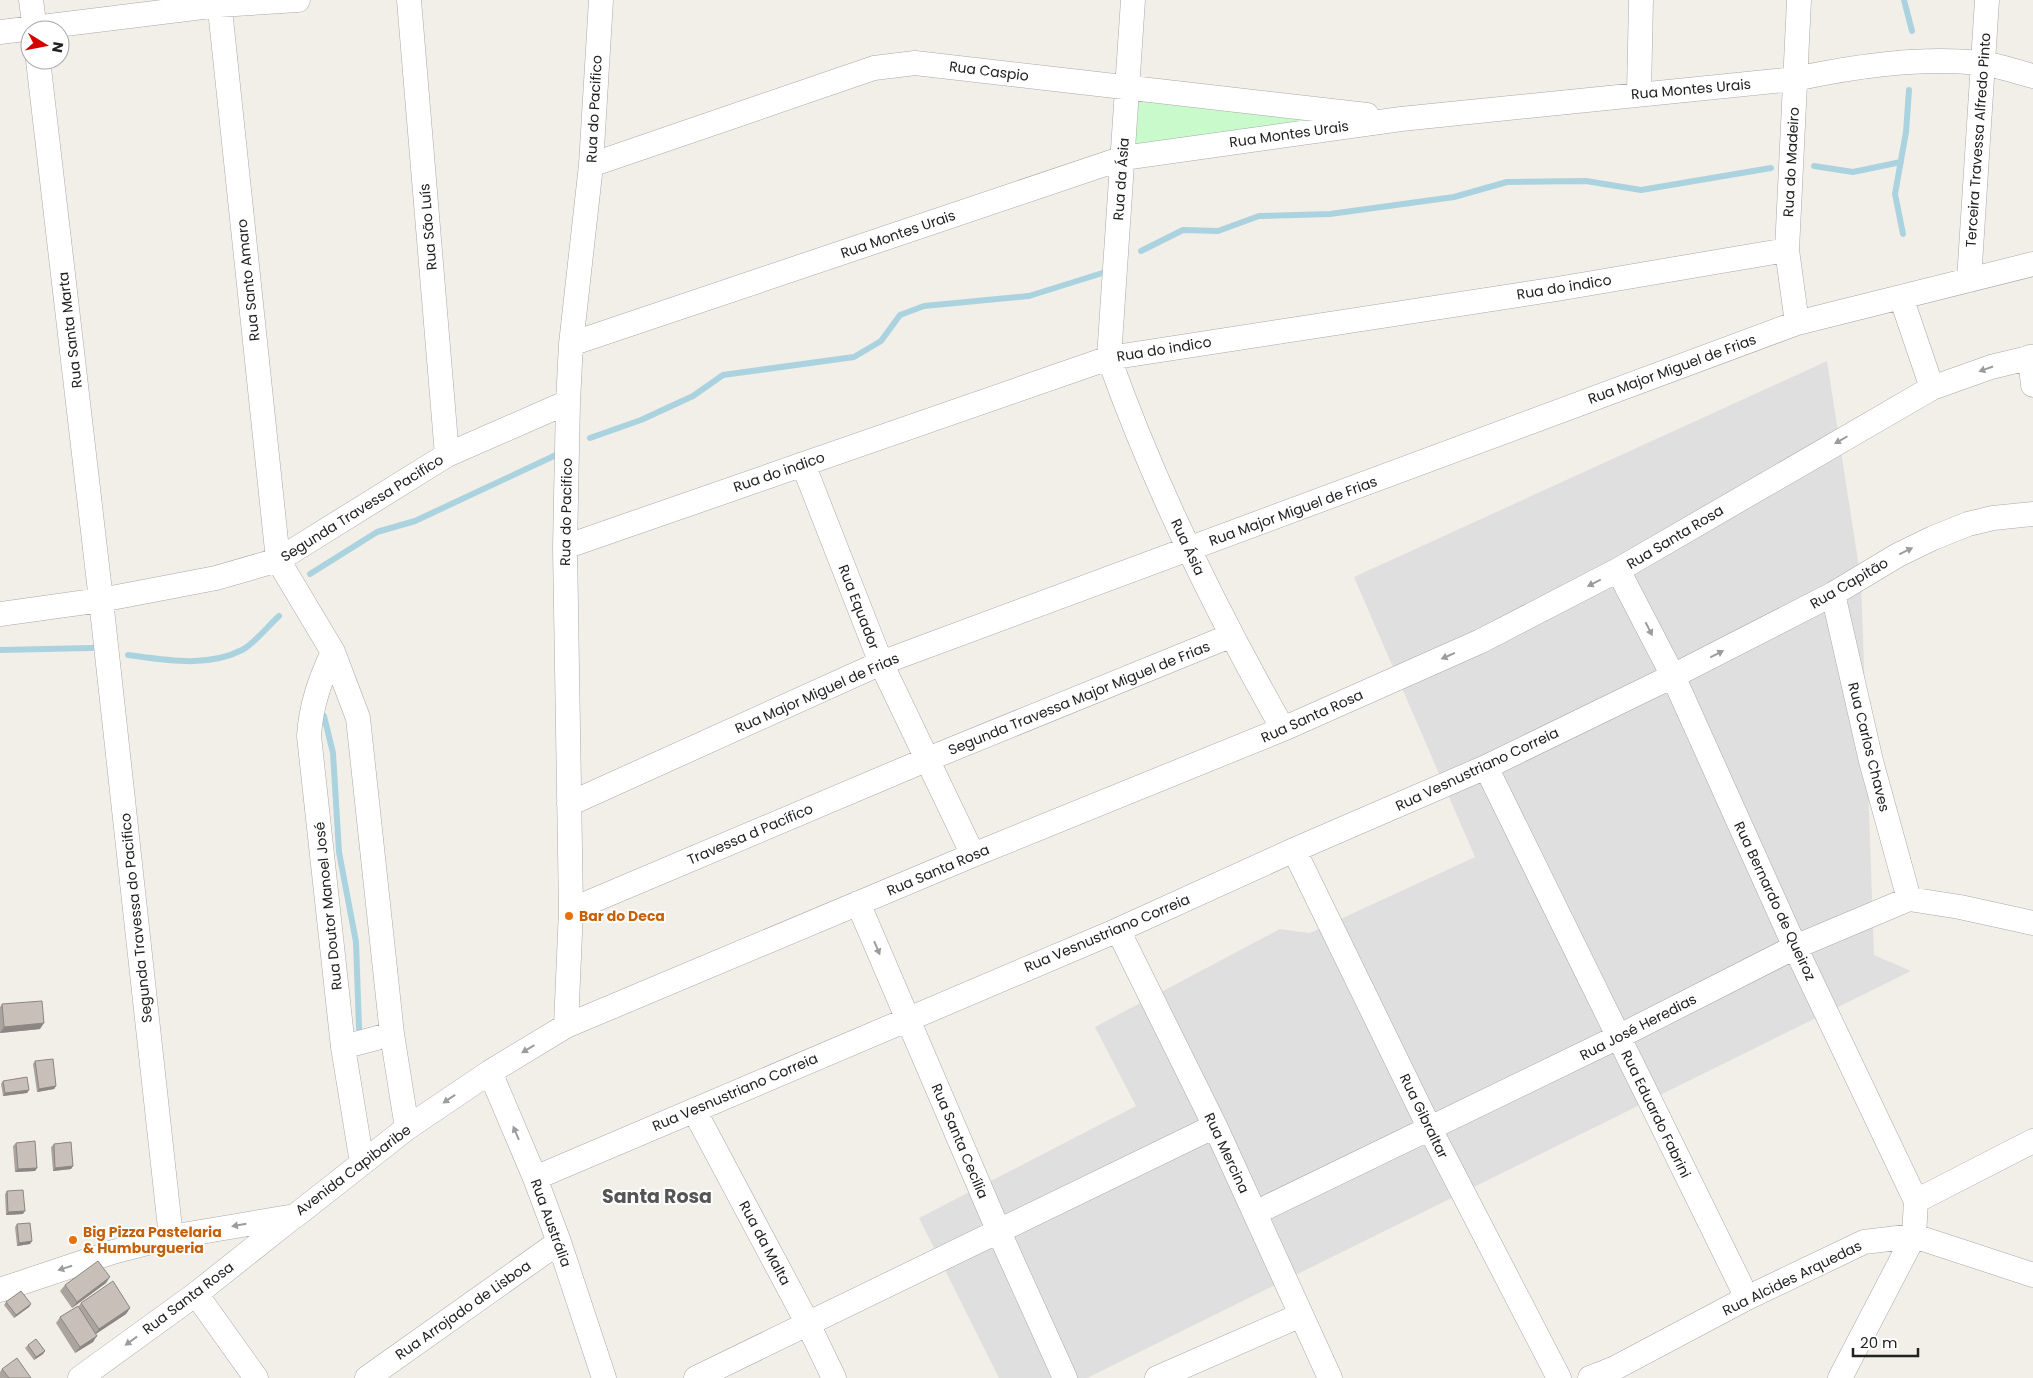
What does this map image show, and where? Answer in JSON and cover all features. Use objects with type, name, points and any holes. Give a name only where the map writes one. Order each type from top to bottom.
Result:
[{"type":"street","points":[[31,0],[33,20]]},
{"type":"street","points":[[70,23],[219,2],[298,0]]},
{"type":"street","name":"Rua São Luís","points":[[409,0],[447,455]]},
{"type":"street","name":"Rua do Pacifico","points":[[566,1026],[571,910],[565,546],[568,402],[571,344],[591,165],[601,0]]},
{"type":"street","name":"Rua da Ásia","points":[[1109,358],[1133,0]]},
{"type":"street","points":[[1639,93],[1641,0]]},
{"type":"street","name":"Rua do Madeiro","points":[[1797,323],[1787,250],[1799,0]]},
{"type":"street","name":"Terceira Travessa Alfredo Pinto","points":[[1969,280],[1987,0]]},
{"type":"street","name":"Rua Santo Amaro","points":[[219,2],[278,560]]},
{"type":"street","points":[[0,32],[20,30]]},
{"type":"street","name":"Rua Montes Urais","points":[[571,344],[1123,158],[1401,118],[1796,79],[1839,70],[1942,60],[1984,64],[2033,76]]},
{"type":"street","name":"Rua Caspio","points":[[591,165],[874,68],[915,63],[1401,118]]},
{"type":"street","name":"Rua Santa Marta","points":[[39,70],[101,600]]},
{"type":"street","name":"Rua do indico","points":[[565,546],[1109,358],[1557,289],[1787,250]]},
{"type":"street","name":"Rua Major Miguel de Frias","points":[[569,804],[881,663],[1797,323],[2033,264]]},
{"type":"street","points":[[1901,297],[1932,388]]},
{"type":"street","points":[[2032,357],[2033,385]]},
{"type":"street","name":"Rua Santa Rosa","points":[[566,1026],[973,855],[1283,729],[1481,641],[1618,570],[1932,388],[1991,366],[2032,357]]},
{"type":"street","name":"Rua Ásia","points":[[1109,358],[1126,405],[1188,550],[1230,636],[1283,729]]},
{"type":"street","name":"Segunda Travessa Pacifico","points":[[0,614],[101,600],[216,578],[278,560],[447,455],[568,402]]},
{"type":"street","name":"Rua Equador","points":[[803,464],[881,663],[973,855]]},
{"type":"street","name":"Rua Capitão","points":[[1673,676],[1833,594],[1898,555],[1933,538],[1968,524],[1993,518],[2033,514]]},
{"type":"street","points":[[278,560],[333,652],[358,718],[392,1034],[407,1128]]},
{"type":"street","name":"Rua Bernardo de Queiroz","points":[[1618,570],[1673,676],[1795,947],[1916,1201],[1914,1236]]},
{"type":"street","name":"Rua Carlos Chaves","points":[[1833,594],[1871,761],[1909,899]]},
{"type":"street","name":"Segunda Travessa do Pacifico","points":[[101,600],[170,1237]]},
{"type":"street","name":"Segunda Travessa Major Miguel de Frias","points":[[928,759],[1230,636]]},
{"type":"street","name":"Rua Doutor Manoel José","points":[[333,652],[321,678],[309,736],[343,1047],[362,1164]]},
{"type":"street","name":"Rua Vesnustriano Correia","points":[[535,1178],[907,1018],[1118,930],[1294,850],[1486,767],[1673,676]]},
{"type":"street","name":"Travessa d Pacífico","points":[[571,910],[928,759]]},
{"type":"street","name":"Rua Eduardo Fabrini","points":[[1486,767],[1747,1298]]},
{"type":"street","name":"Rua Gibraltar","points":[[1294,850],[1430,1129],[1559,1378]]},
{"type":"street","points":[[1909,899],[1960,907],[2033,923]]},
{"type":"street","name":"Rua José Heredias","points":[[1255,1213],[1618,1037],[1795,947],[1909,899]]},
{"type":"street","name":"Rua Santa Cecília","points":[[858,903],[999,1232],[1065,1378]]},
{"type":"street","name":"Rua Mercina","points":[[1118,930],[1215,1126],[1330,1378]]},
{"type":"street","name":"Avenida Capibaribe","points":[[0,1290],[113,1252],[170,1237],[295,1216],[407,1128],[490,1072],[566,1026]]},
{"type":"street","points":[[343,1047],[392,1034]]},
{"type":"street","name":"Rua Austrália","points":[[490,1072],[535,1178],[559,1242],[604,1378]]},
{"type":"street","name":"Rua da Malta","points":[[694,1110],[808,1324],[834,1378]]},
{"type":"street","points":[[696,1378],[1215,1126]]},
{"type":"street","points":[[1916,1201],[2033,1141]]},
{"type":"street","name":"Rua Santa Rosa","points":[[80,1378],[196,1294],[295,1216]]},
{"type":"street","points":[[1840,1378],[1914,1236]]},
{"type":"street","name":"Rua Alcides Arquedas","points":[[1590,1378],[1621,1374],[1747,1298],[1864,1242],[1914,1236],[2033,1275]]},
{"type":"street","name":"Rua Arrojado de Lisboa","points":[[367,1378],[559,1242]]},
{"type":"street","points":[[0,1285],[0,1290]]},
{"type":"street","points":[[196,1294],[256,1378]]},
{"type":"street","points":[[1157,1378],[1301,1315]]},
{"type":"shaded area","points":[[1827,361],[1861,580],[1874,955],[1911,971],[1087,1378],[999,1378],[919,1218],[1136,1106],[1095,1027],[1280,929],[1310,933],[1475,857],[1354,577]]},
{"type":"green space","points":[[1137,98],[1347,119],[1135,146]]},
{"type":"building","points":[[42,1001],[44,1023],[4,1027],[2,1004]]},
{"type":"building","points":[[53,1059],[56,1086],[39,1089],[35,1061]]},
{"type":"building","points":[[27,1077],[29,1090],[5,1093],[3,1081]]},
{"type":"building","points":[[35,1141],[37,1168],[18,1169],[16,1143]]},
{"type":"building","points":[[71,1142],[73,1166],[55,1168],[54,1144]]},
{"type":"building","points":[[23,1190],[25,1211],[8,1212],[7,1191]]},
{"type":"building","points":[[30,1223],[32,1241],[19,1243],[17,1224]]},
{"type":"building","points":[[98,1261],[110,1277],[77,1302],[65,1285]]},
{"type":"building","points":[[113,1281],[130,1308],[99,1329],[81,1303]]},
{"type":"building","points":[[21,1291],[31,1304],[16,1315],[6,1302]]},
{"type":"building","points":[[78,1306],[97,1336],[80,1347],[60,1317]]},
{"type":"building","points":[[36,1339],[45,1351],[36,1357],[28,1345]]},
{"type":"building","points":[[17,1358],[31,1378],[9,1378],[2,1369]]},
{"type":"waterway","points":[[1904,0],[1912,31]]},
{"type":"waterway","points":[[1903,234],[1895,194],[1906,132],[1909,90]]},
{"type":"waterway","points":[[1814,166],[1853,172],[1901,162]]},
{"type":"waterway","points":[[1141,251],[1183,230],[1218,231],[1259,216],[1330,214],[1454,197],[1507,182],[1586,181],[1641,190],[1771,168]]},
{"type":"waterway","points":[[590,438],[641,420],[693,396],[723,375],[854,357],[881,341],[900,315],[924,306],[1029,296],[1109,271]]},
{"type":"waterway","points":[[310,574],[377,532],[415,521],[556,455]]},
{"type":"waterway","points":[[128,655],[186,661],[200,661],[229,656],[252,643],[279,616]]},
{"type":"waterway","points":[[0,650],[92,648]]},
{"type":"waterway","points":[[324,716],[333,753],[339,852],[356,942],[359,1028]]},
{"type":"place","name":"Bar do Deca","points":[[569,916]]},
{"type":"place","name":"Big Pizza Pastelaria & Humburgueria","points":[[73,1240]]},
{"type":"district","name":"Santa Rosa","points":[[657,1196]]}]
